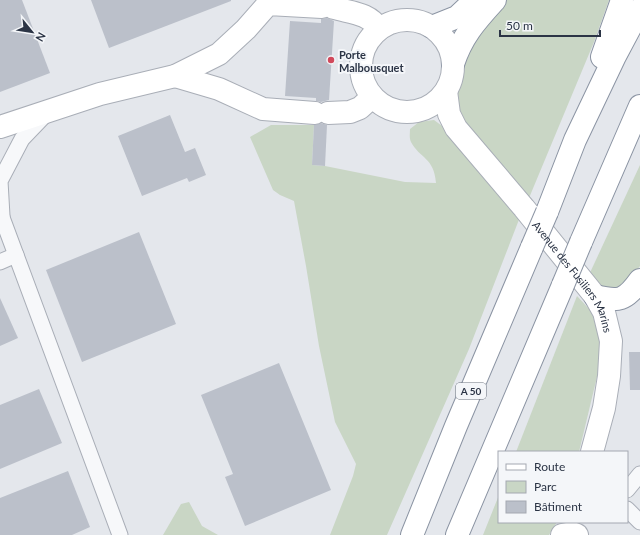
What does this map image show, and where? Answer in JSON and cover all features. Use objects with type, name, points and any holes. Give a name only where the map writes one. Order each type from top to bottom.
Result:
[{"type":"main road","points":[[432,27],[456,17],[475,0]]},
{"type":"main road","points":[[453,64],[457,50],[466,34],[495,0]]},
{"type":"main road","points":[[575,140],[599,64],[622,0]]},
{"type":"main road","points":[[0,127],[100,94],[175,76],[219,54],[246,29],[268,4],[328,8],[367,16],[379,29]]},
{"type":"main road","name":"A 50","points":[[412,535],[456,426],[547,212],[575,140],[615,56],[640,9]]},
{"type":"main road","points":[[403,20],[418,21],[432,27],[441,34],[452,53],[452,78],[446,91],[440,99],[431,106],[420,110],[402,112],[392,110],[381,105],[372,97],[365,86],[362,74],[361,61],[364,49],[370,38],[379,29],[391,23],[403,20]]},
{"type":"main road","points":[[175,76],[218,89],[263,109],[322,113],[350,112],[360,108],[372,97]]},
{"type":"main road","name":"Avenue des Fusiliers Marins","points":[[446,91],[450,114],[456,128],[524,208],[595,296],[604,312],[611,341],[604,408],[592,451]]},
{"type":"main road","points":[[457,535],[640,106]]},
{"type":"main road","name":"Avenue des Fusiliers Marins","points":[[420,110],[456,128]]},
{"type":"main road","points":[[592,216],[640,132]]},
{"type":"main road","points":[[595,296],[613,300],[625,296],[640,280]]},
{"type":"main road","points":[[470,535],[502,427]]},
{"type":"street","points":[[51,109],[22,139],[0,181],[1,214],[120,535]]},
{"type":"street","points":[[0,262],[16,255]]},
{"type":"street","points":[[628,489],[640,474]]},
{"type":"street","points":[[628,511],[640,522]]},
{"type":"green space","points":[[499,0],[609,0],[594,42],[529,198],[460,119],[457,91],[462,71],[464,51]]},
{"type":"green space","points":[[434,120],[449,131],[520,217],[469,349],[387,535],[330,535],[353,476],[356,464],[335,422],[319,346],[294,201],[273,190],[250,137],[271,125],[314,125],[312,165],[325,166],[405,182],[436,183],[435,174],[430,163],[418,152],[410,140],[410,129],[419,122]]},
{"type":"green space","points":[[640,165],[640,266],[627,283],[614,289],[601,286],[588,277]]},
{"type":"green space","points":[[577,296],[591,311],[600,336],[601,360],[579,451],[516,451]]},
{"type":"green space","points":[[498,498],[498,523],[556,523],[549,535],[483,535]]},
{"type":"green space","points":[[189,502],[202,526],[218,535],[163,535],[181,504]]},
{"type":"building","points":[[0,0],[22,0],[50,73],[0,92]]},
{"type":"building","points":[[91,0],[231,0],[231,1],[109,48]]},
{"type":"building","points":[[327,18],[334,21],[329,100],[321,102],[316,101],[316,98],[285,96],[290,21],[321,23],[321,19]]},
{"type":"building","points":[[170,115],[185,152],[195,148],[206,175],[189,182],[187,178],[142,196],[118,136]]},
{"type":"building","points":[[321,123],[327,125],[325,166],[312,165],[314,125]]},
{"type":"building","points":[[139,232],[176,324],[82,362],[46,270]]},
{"type":"building","points":[[0,298],[18,338],[0,346]]},
{"type":"building","points":[[629,352],[640,352],[640,390],[630,390]]},
{"type":"building","points":[[279,363],[331,490],[245,526],[225,477],[233,474],[201,395]]},
{"type":"building","points":[[39,389],[62,443],[0,469],[0,405]]},
{"type":"building","points":[[68,471],[90,527],[72,535],[0,535],[0,498]]},
{"type":"place","name":"Porte Malbousquet","points":[[331,60]]}]
